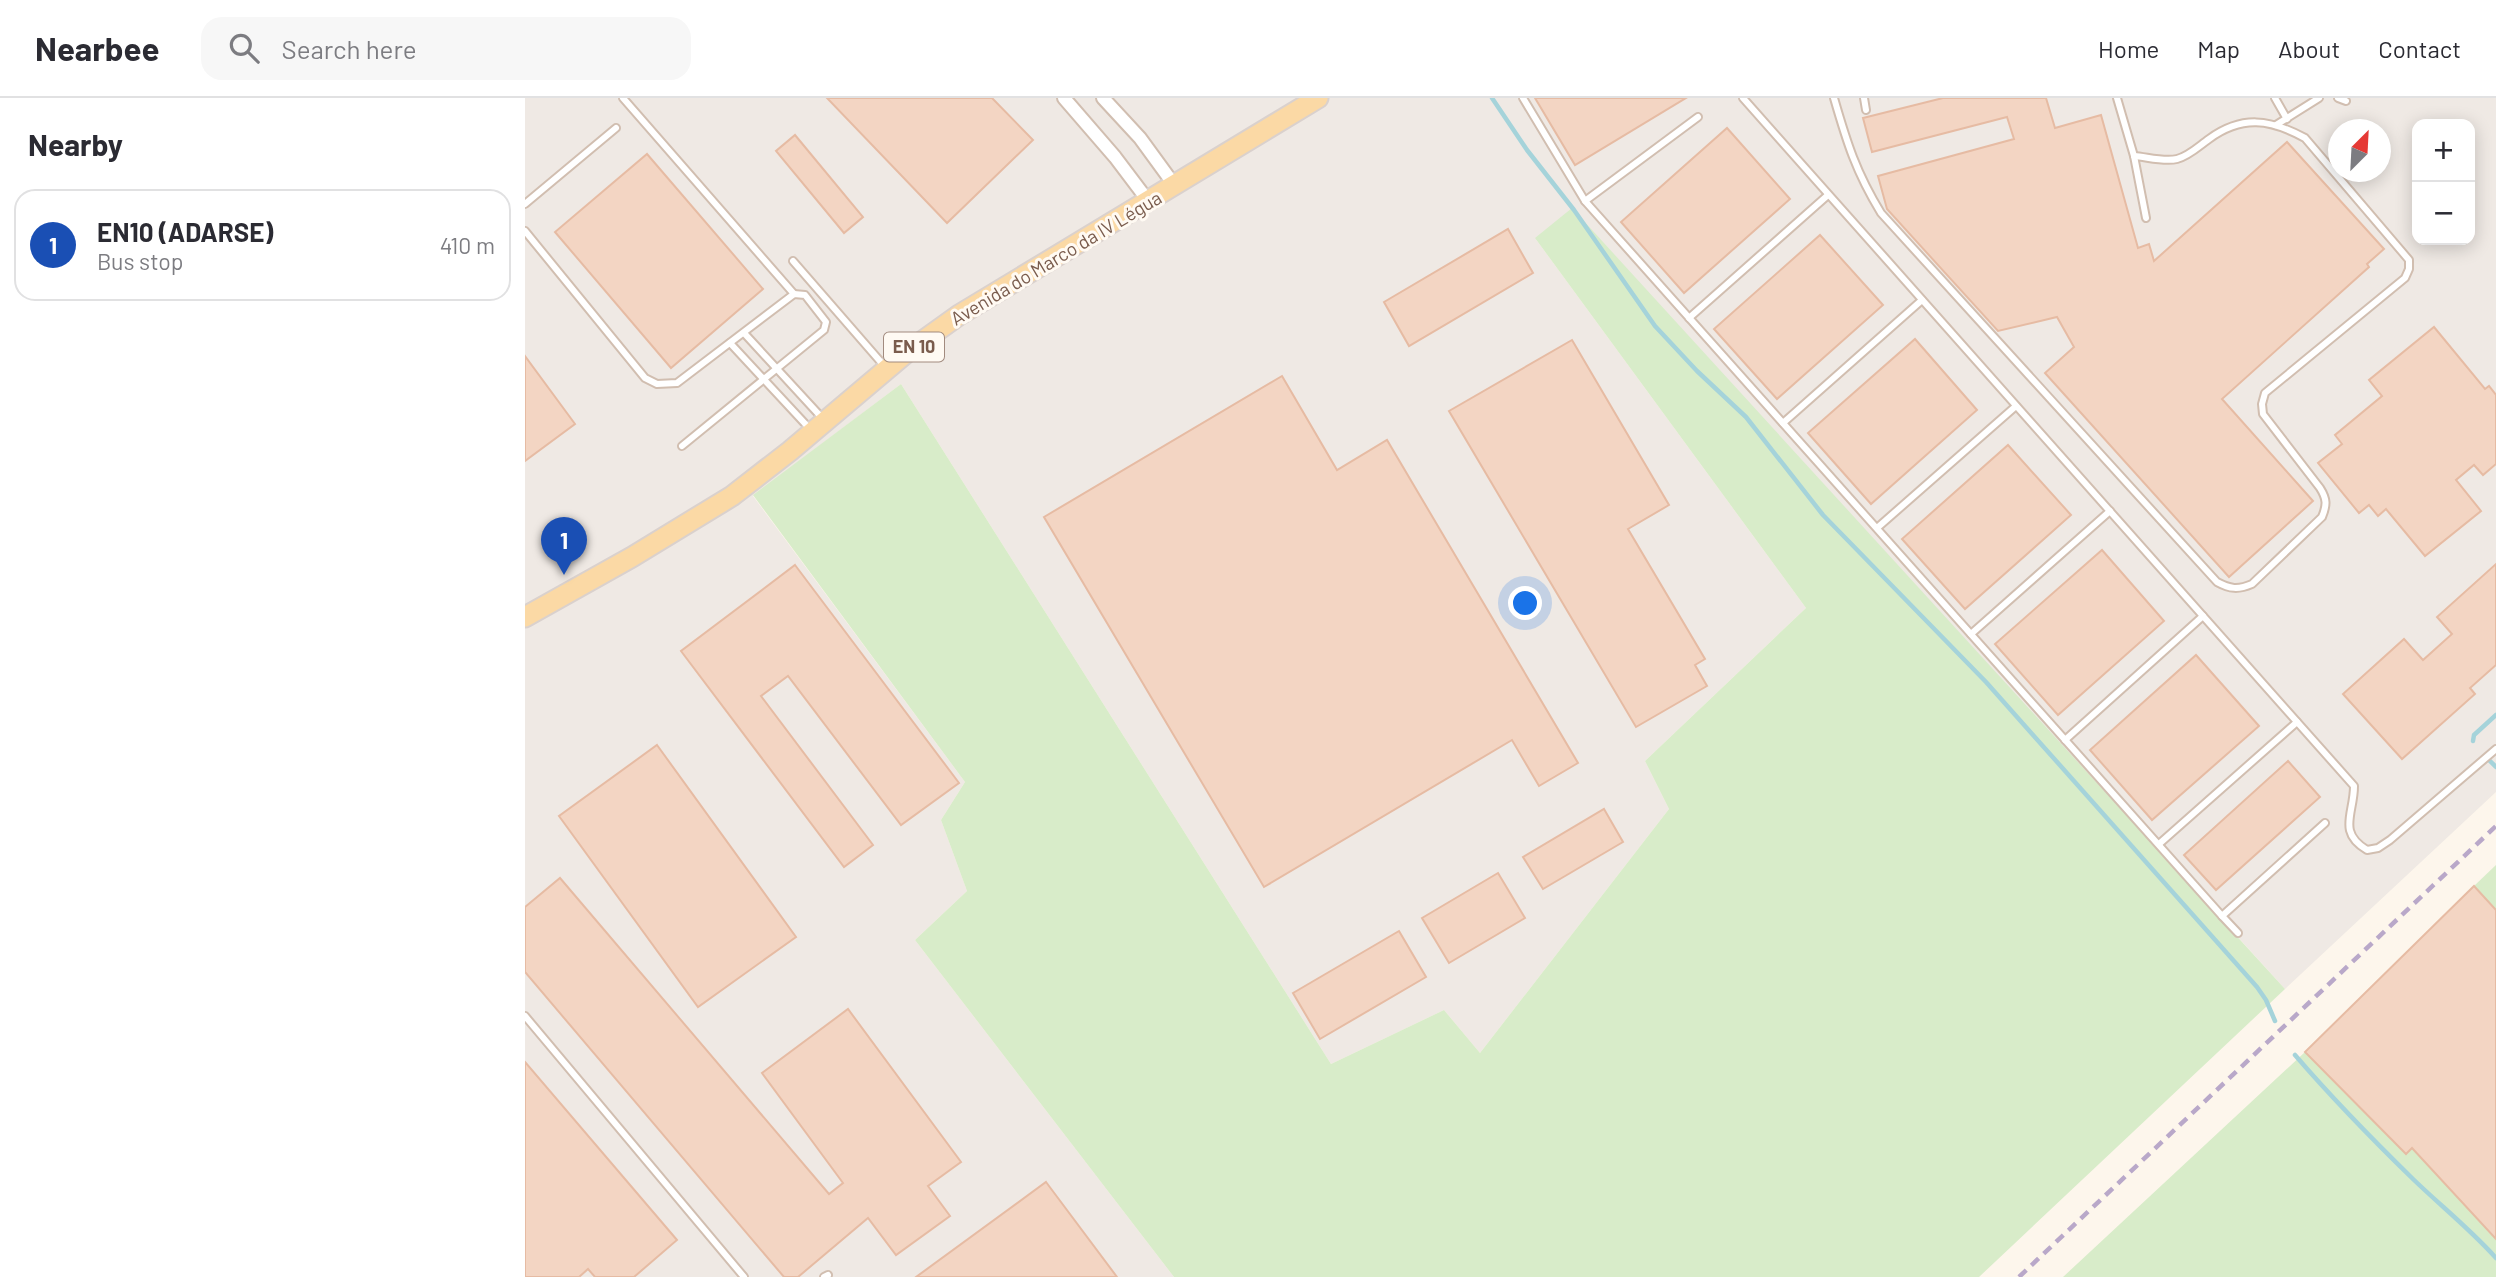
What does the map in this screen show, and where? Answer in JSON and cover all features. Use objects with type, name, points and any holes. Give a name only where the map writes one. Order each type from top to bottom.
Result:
[{"type":"main road","name":"Avenida do Marco da IV Légua","points":[[525,617],[688,524],[767,470],[887,369],[959,315],[1318,98]]},
{"type":"street","points":[[1064,98],[1115,157],[1149,202]]},
{"type":"street","points":[[1103,98],[1140,138],[1175,186]]},
{"type":"lane","points":[[623,98],[794,293],[805,295],[826,322],[824,330],[681,446]]},
{"type":"lane","points":[[1523,98],[1585,201],[2238,933]]},
{"type":"lane","points":[[1743,98],[2354,786],[2349,833],[2355,843],[2367,850],[2378,848],[2496,749]]},
{"type":"lane","points":[[1834,98],[1850,155],[1881,213],[2217,582],[2228,588],[2241,589],[2252,584],[2322,517],[2327,507],[2326,498],[2320,488],[2263,414],[2265,393],[2405,278],[2409,260],[2305,138],[2276,125],[2265,122],[2234,124],[2188,154],[2175,159],[2134,156]]},
{"type":"lane","points":[[1864,98],[1866,110]]},
{"type":"lane","points":[[2117,98],[2134,156],[2146,218]]},
{"type":"lane","points":[[2275,98],[2287,119]]},
{"type":"lane","points":[[2276,125],[2319,98]]},
{"type":"lane","points":[[2338,98],[2346,101]]},
{"type":"lane","points":[[1585,201],[1698,117]]},
{"type":"lane","points":[[525,204],[616,128]]},
{"type":"lane","points":[[1689,318],[1828,195]]},
{"type":"lane","points":[[525,231],[645,378],[657,384],[677,383],[794,293]]},
{"type":"lane","points":[[793,261],[887,369]]},
{"type":"lane","points":[[1783,423],[1922,300]]},
{"type":"lane","points":[[744,333],[775,368],[819,427]]},
{"type":"lane","points":[[730,343],[763,379],[819,427]]},
{"type":"lane","points":[[1877,528],[2016,406]]},
{"type":"lane","points":[[1971,634],[2110,511]]},
{"type":"lane","points":[[2065,740],[2203,616]]},
{"type":"lane","points":[[2159,844],[2297,722]]},
{"type":"lane","points":[[2222,916],[2325,823]]},
{"type":"lane","points":[[525,1016],[744,1277]]},
{"type":"shaded area","points":[[525,98],[2496,98],[2496,792],[2285,989],[2236,935],[1535,238],[1806,608],[1645,761],[1669,809],[1480,1053],[1444,1010],[1331,1064],[901,384],[753,496],[965,782],[941,820],[967,891],[915,940],[1174,1277],[525,1277]]},
{"type":"green space","points":[[1572,208],[2285,989],[1979,1277],[1174,1277],[915,940],[967,891],[941,820],[965,782],[753,495],[901,384],[1331,1064],[1444,1010],[1480,1053],[1669,809],[1645,761],[1806,608],[1535,238]]},
{"type":"green space","points":[[2496,865],[2496,910],[2474,886]]},
{"type":"green space","points":[[2305,1052],[2406,1154],[2412,1148],[2496,1239],[2496,1277],[2063,1277]]},
{"type":"building","points":[[827,98],[992,98],[1033,140],[947,223]]},
{"type":"building","points":[[1535,98],[1686,98],[1575,165]]},
{"type":"building","points":[[1943,98],[2046,98],[2055,128],[2101,115],[2138,248],[2149,244],[2154,261],[2287,142],[2384,249],[2367,264],[2369,267],[2222,399],[2313,501],[2229,577],[2045,373],[2074,347],[2057,317],[1998,331],[1887,209],[1878,176],[2014,139],[2007,117],[1872,152],[1863,118]]},
{"type":"building","points":[[1727,128],[1790,199],[1684,293],[1621,222]]},
{"type":"building","points":[[795,135],[863,217],[844,233],[776,151]]},
{"type":"building","points":[[647,154],[763,289],[671,368],[555,232]]},
{"type":"building","points":[[1508,229],[1533,273],[1409,346],[1384,302]]},
{"type":"building","points":[[1820,235],[1883,305],[1777,399],[1714,329]]},
{"type":"building","points":[[2434,327],[2485,389],[2489,386],[2496,395],[2496,464],[2483,475],[2474,465],[2456,480],[2481,511],[2425,556],[2386,509],[2378,516],[2369,505],[2359,513],[2318,463],[2342,444],[2335,435],[2382,396],[2369,380]]},
{"type":"building","points":[[1915,339],[1977,410],[1871,504],[1808,433]]},
{"type":"building","points":[[1572,340],[1669,505],[1628,529],[1705,659],[1695,665],[1707,686],[1636,727],[1449,411]]},
{"type":"building","points":[[525,356],[575,424],[525,461]]},
{"type":"building","points":[[1282,376],[1337,470],[1387,440],[1578,763],[1539,786],[1512,740],[1264,887],[1044,517]]},
{"type":"building","points":[[2008,445],[2071,515],[1965,609],[1902,539]]},
{"type":"building","points":[[2102,550],[2164,621],[2058,715],[1995,644]]},
{"type":"building","points":[[2496,564],[2496,665],[2470,688],[2475,694],[2402,759],[2343,694],[2404,639],[2423,660],[2452,634],[2437,617]]},
{"type":"building","points":[[795,565],[959,783],[901,825],[788,676],[761,696],[873,845],[844,867],[681,651]]},
{"type":"building","points":[[2196,655],[2259,726],[2152,820],[2090,750]]},
{"type":"building","points":[[657,745],[796,937],[698,1007],[559,816]]},
{"type":"building","points":[[2288,761],[2320,797],[2216,890],[2184,855]]},
{"type":"building","points":[[1604,809],[1623,842],[1543,889],[1523,857]]},
{"type":"building","points":[[1498,873],[1525,918],[1449,963],[1422,918]]},
{"type":"building","points":[[560,878],[829,1194],[843,1183],[762,1073],[848,1009],[961,1162],[928,1186],[950,1216],[896,1255],[868,1218],[798,1277],[784,1277],[525,972],[525,907]]},
{"type":"building","points":[[2474,886],[2496,910],[2496,1239],[2412,1148],[2406,1154],[2305,1052]]},
{"type":"building","points":[[1399,931],[1426,977],[1320,1039],[1293,993]]},
{"type":"building","points":[[525,1062],[677,1240],[634,1277],[595,1277],[588,1269],[579,1277],[525,1277]]},
{"type":"building","points":[[1046,1182],[1117,1277],[916,1277]]},
{"type":"waterway","points":[[1492,98],[1655,326],[1697,371],[1746,417],[1823,515],[1986,682],[2257,987],[2275,1021]]},
{"type":"waterway","points":[[2473,741],[2474,735],[2496,715]]},
{"type":"waterway","points":[[2488,759],[2496,767]]},
{"type":"waterway","points":[[2295,1055],[2383,1150],[2496,1258]]},
{"type":"railway","points":[[2019,1277],[2496,826]]},
{"type":"place","name":"EN10 (ADARSE)","points":[[564,575]]}]
